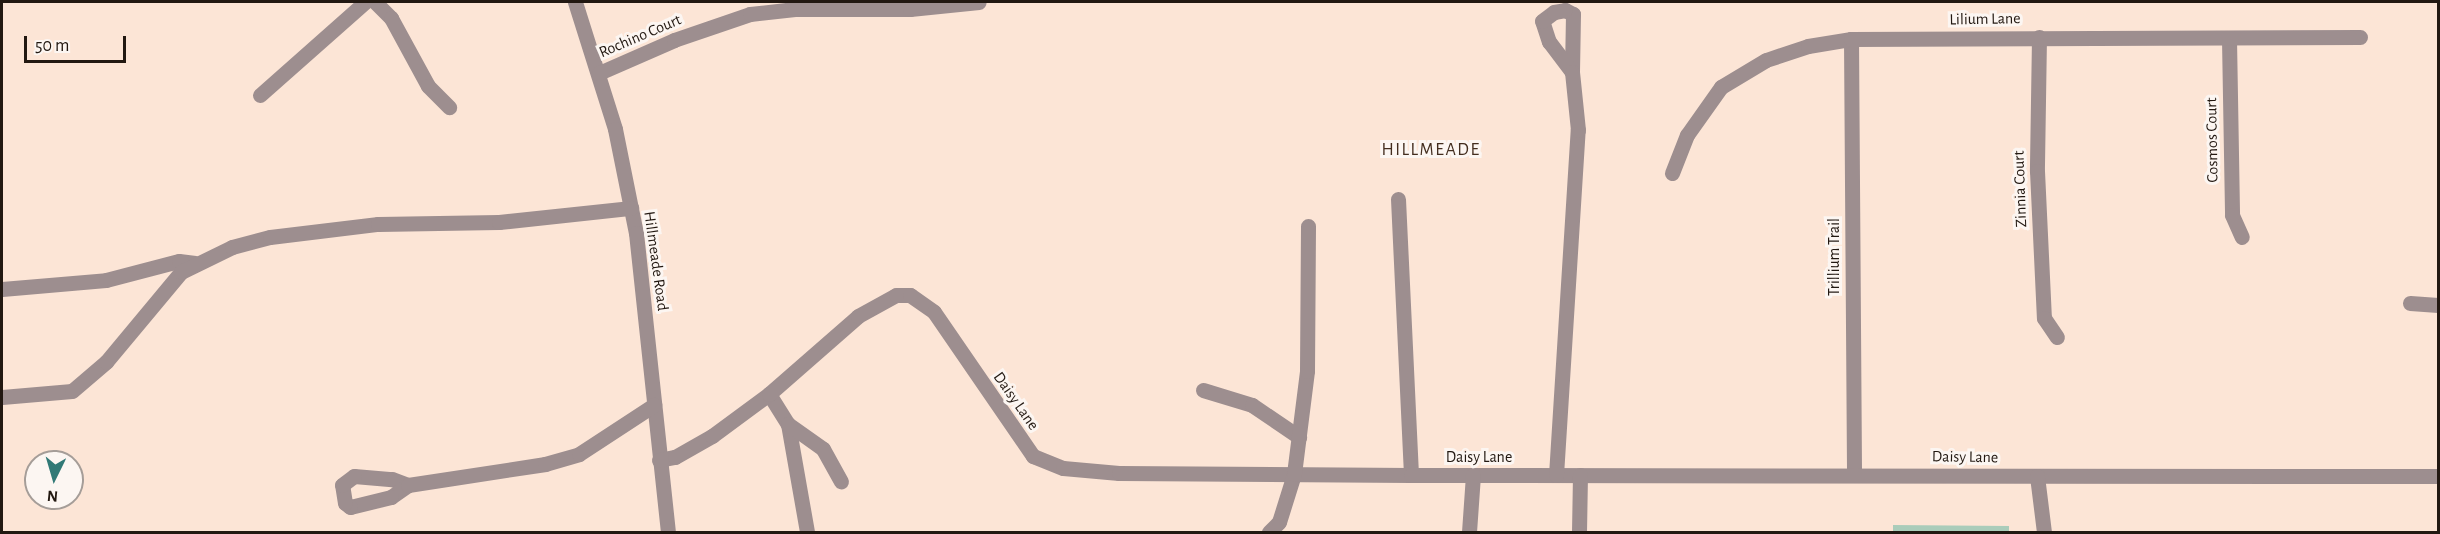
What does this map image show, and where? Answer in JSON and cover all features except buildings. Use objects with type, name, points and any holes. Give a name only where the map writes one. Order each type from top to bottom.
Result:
[{"type":"street","points":[[261,95],[365,2]]},
{"type":"street","points":[[375,2],[391,18],[428,86],[449,107]]},
{"type":"street","name":"Hillmeade Road","points":[[575,2],[599,73],[631,208],[668,532]]},
{"type":"street","name":"Rochino Court","points":[[599,73],[674,40],[750,14],[795,9],[910,9],[979,2]]},
{"type":"street","name":"Zinnia Court","points":[[2039,37],[2037,171],[2044,318],[2057,337]]},
{"type":"street","name":"Lilium Lane","points":[[1672,173],[1687,135],[1722,87],[1766,60],[1808,46],[1851,39],[2360,37]]},
{"type":"street","name":"Trillium Trail","points":[[1851,39],[1854,474]]},
{"type":"street","name":"Cosmos Court","points":[[2229,39],[2232,215],[2242,237]]},
{"type":"street","points":[[1556,475],[1578,130],[1572,72]]},
{"type":"street","points":[[1398,199],[1411,475]]},
{"type":"street","points":[[2,397],[72,391],[106,362],[181,272],[195,263],[232,247],[281,236],[378,224],[499,222],[631,208]]},
{"type":"street","points":[[1269,532],[1279,522],[1294,474],[1299,437],[1307,372],[1308,226]]},
{"type":"street","points":[[2,289],[106,280],[179,261],[195,263]]},
{"type":"street","name":"Daisy Lane","points":[[659,460],[690,450],[769,394],[874,305],[896,295],[910,295],[934,312],[1033,456],[1045,464],[1102,472],[1411,475],[2439,476]]},
{"type":"street","points":[[2410,303],[2439,305]]},
{"type":"street","points":[[1203,390],[1252,405],[1299,437]]},
{"type":"street","points":[[769,394],[788,424],[823,449],[841,481]]},
{"type":"street","points":[[408,485],[545,464],[579,454],[654,405]]},
{"type":"street","points":[[788,424],[807,532]]},
{"type":"street","points":[[1469,532],[1473,475]]},
{"type":"street","points":[[1579,532],[1580,475]]},
{"type":"street","points":[[2037,476],[2044,532]]},
{"type":"green space","points":[[1893,525],[2009,526],[2009,532],[1893,532]]},
{"type":"district","name":"HILLMEADE","points":[[1431,150]]}]
